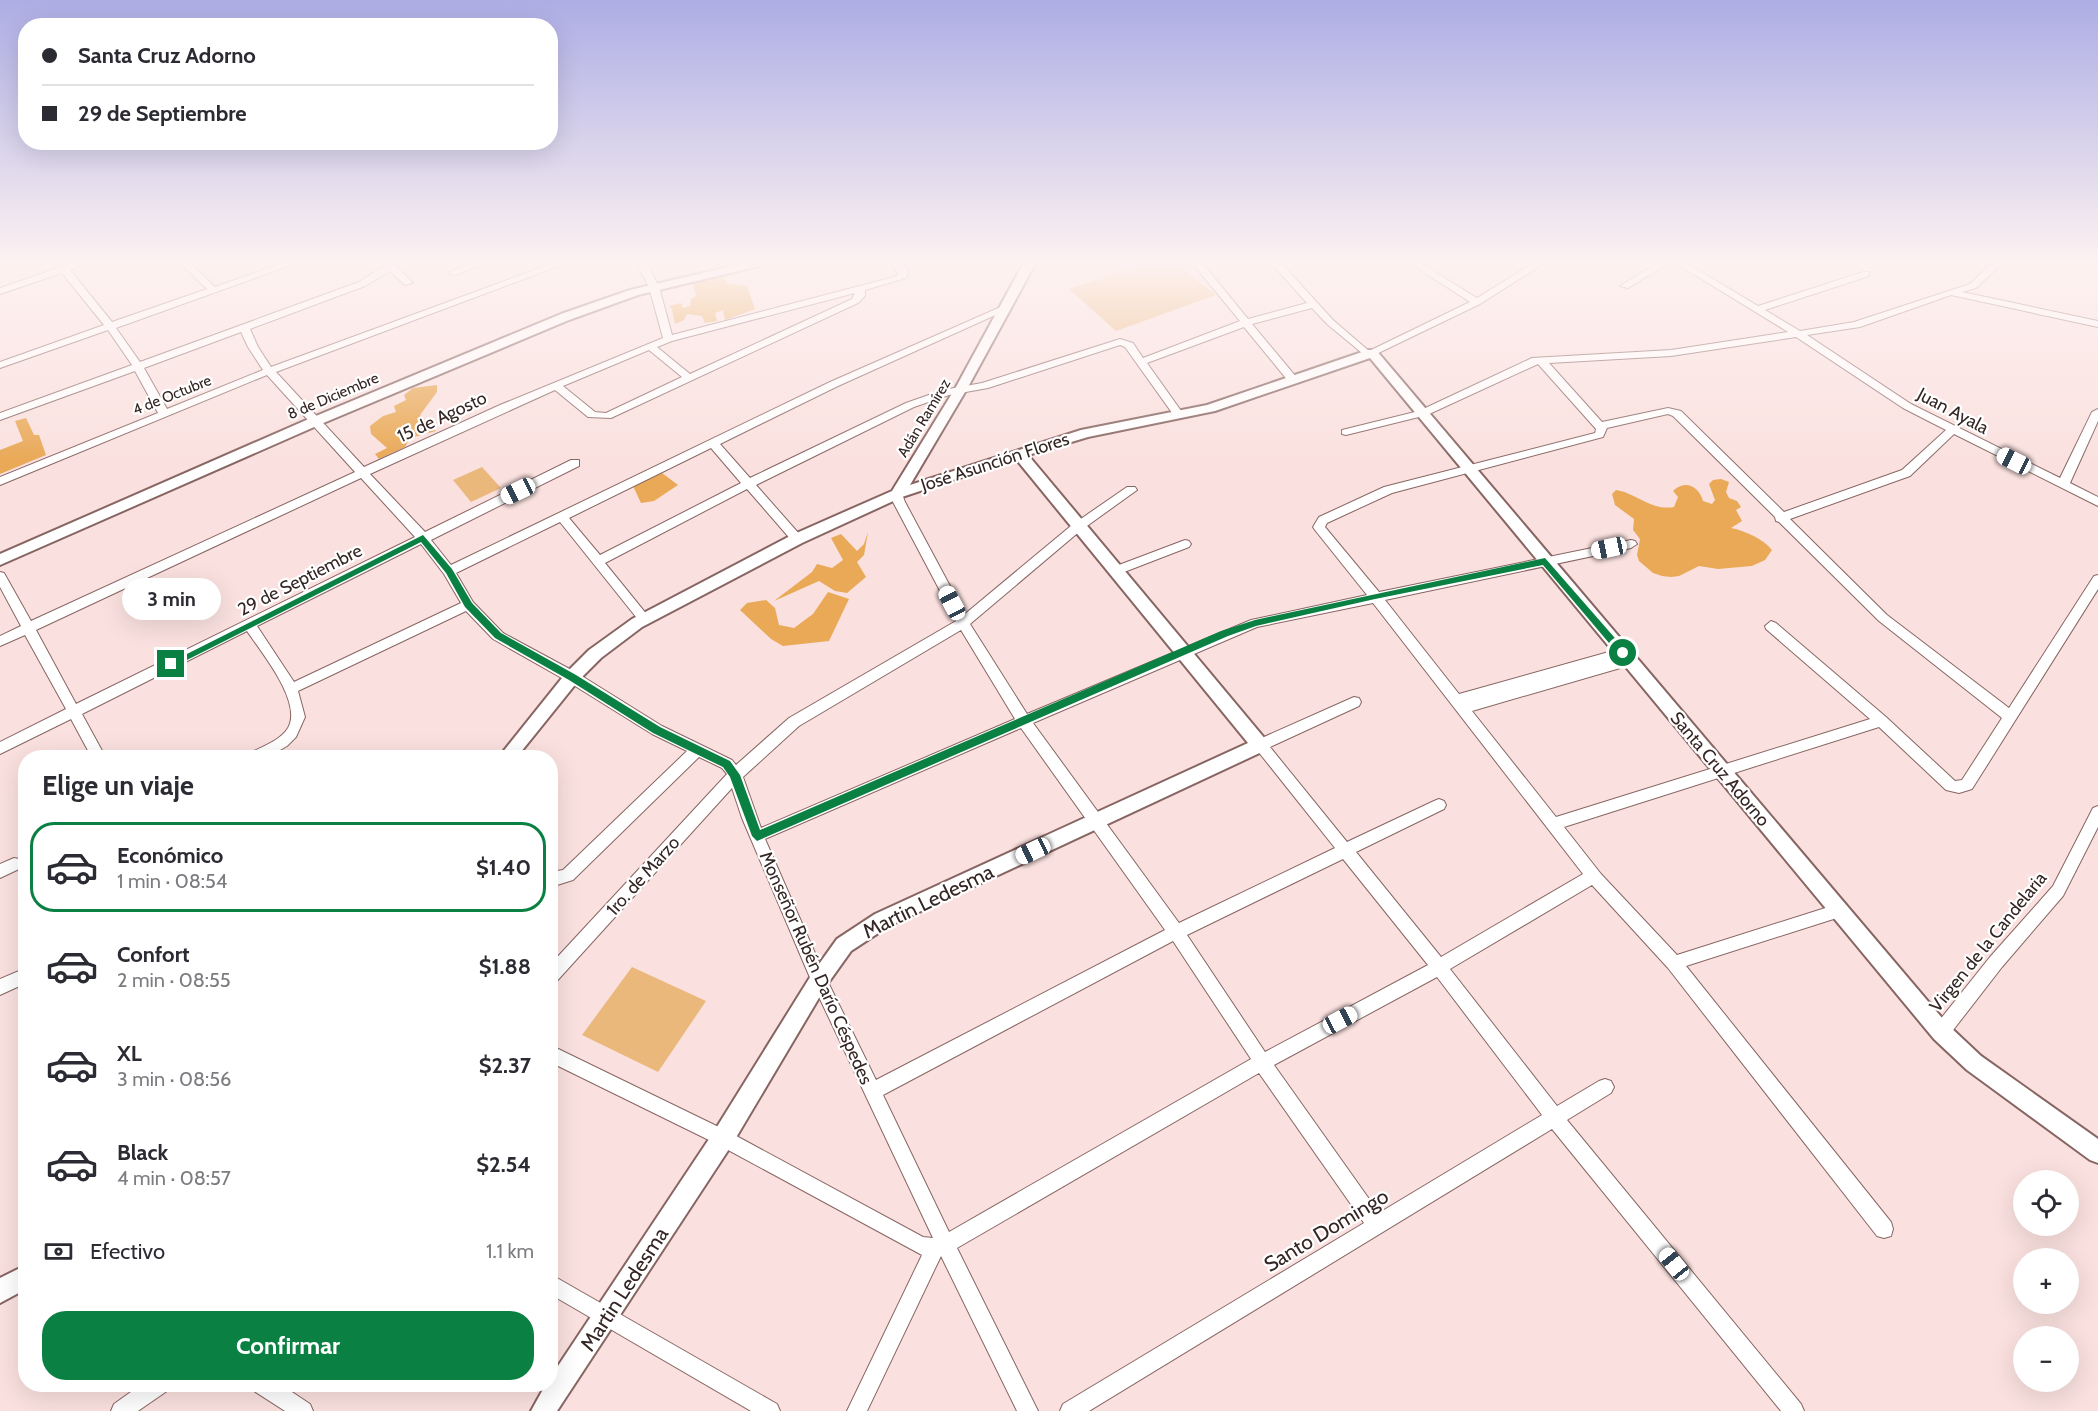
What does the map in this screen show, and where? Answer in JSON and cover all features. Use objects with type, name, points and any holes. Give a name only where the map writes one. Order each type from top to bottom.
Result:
[{"type":"street","points":[[0,365],[103,330]]},
{"type":"street","points":[[113,330],[137,365],[164,414]]},
{"type":"street","points":[[0,417],[236,330]]},
{"type":"street","points":[[245,330],[253,347],[269,371],[423,538],[449,571],[468,605],[498,636],[572,677],[657,730],[727,764],[735,775]]},
{"type":"street","name":"4 de Octubre","points":[[0,481],[269,371],[381,330]]},
{"type":"street","name":"8 de Diciembre","points":[[0,560],[316,421],[534,330]]},
{"type":"street","points":[[666,330],[668,339]]},
{"type":"street","name":"15 de Agosto","points":[[0,641],[504,406],[668,339],[704,330]]},
{"type":"street","points":[[555,385],[592,415],[607,416],[792,330]]},
{"type":"street","points":[[449,571],[712,441],[957,330]]},
{"type":"street","name":"Adán Ramírez","points":[[897,494],[994,330]]},
{"type":"street","points":[[1142,362],[1226,330]]},
{"type":"street","points":[[1253,330],[1293,380]]},
{"type":"street","points":[[1343,330],[1370,354]]},
{"type":"street","name":"José Asunción Flores","points":[[513,750],[572,677],[595,654],[644,619],[797,539],[897,494],[1019,453],[1086,433],[1210,408],[1370,354],[1420,330]]},
{"type":"street","name":"Juan Ayala","points":[[1791,330],[1907,406],[2098,502]]},
{"type":"street","points":[[1346,432],[1423,413],[1444,405],[1524,363],[1540,360],[1628,357],[1832,330]]},
{"type":"street","points":[[597,562],[748,484],[910,405],[960,390],[984,386],[1120,342],[1130,345],[1179,415]]},
{"type":"street","points":[[650,346],[688,377]]},
{"type":"street","name":"Santa Cruz Adorno","points":[[1370,354],[1423,413],[1467,470],[1941,1032],[1974,1063],[2098,1152]]},
{"type":"street","points":[[1540,360],[1602,429],[1599,435],[1388,490],[1318,527],[1375,596],[1594,876],[1674,963],[1884,1229]]},
{"type":"street","points":[[1599,426],[1668,411],[1677,413],[1883,618],[2010,717]]},
{"type":"street","points":[[2063,485],[2097,412]]},
{"type":"street","points":[[1780,518],[1906,473],[1952,430]]},
{"type":"street","points":[[712,441],[797,539]]},
{"type":"street","points":[[1019,453],[1076,528],[1184,653],[1345,850],[1439,967],[1555,1118],[1794,1411]]},
{"type":"street","name":"29 de Septiembre","points":[[0,748],[575,463]]},
{"type":"street","name":"1ro. de Marzo","points":[[558,968],[735,775],[777,736],[794,723],[963,623],[1076,528],[1131,490]]},
{"type":"street","points":[[897,494],[899,502],[963,623],[1024,722],[1098,821],[1176,932],[1262,1062],[1377,1226]]},
{"type":"street","points":[[561,516],[644,619]]},
{"type":"street","points":[[1115,571],[1185,544]]},
{"type":"street","points":[[757,836],[1255,623],[1631,544]]},
{"type":"street","points":[[0,576],[95,750]]},
{"type":"street","points":[[1771,626],[1881,721],[1951,786],[1959,788],[1967,785],[2098,579]]},
{"type":"street","points":[[291,689],[468,605]]},
{"type":"street","points":[[250,626],[291,689],[298,707],[299,717],[295,729],[286,739],[267,750]]},
{"type":"street","points":[[1460,704],[1626,657]]},
{"type":"street","name":"Martin Ledesma","points":[[558,1389],[723,1138],[819,980],[844,945],[862,932],[1354,702]]},
{"type":"street","points":[[1553,824],[1881,721]]},
{"type":"street","points":[[558,877],[563,878],[568,875],[698,749]]},
{"type":"street","name":"Monseñor Rubén Darío Céspedes","points":[[735,775],[757,836],[819,980],[940,1245],[1028,1411]]},
{"type":"street","points":[[871,1092],[1176,932],[1439,806]]},
{"type":"street","name":"Virgen de la Candelaria","points":[[1941,1032],[1995,962],[2058,891],[2098,812]]},
{"type":"street","points":[[0,871],[15,864]]},
{"type":"street","points":[[558,1057],[723,1138],[920,1245],[931,1248],[1262,1062],[1439,967],[1594,876]]},
{"type":"street","points":[[1674,963],[1838,911]]},
{"type":"street","points":[[0,987],[18,979]]},
{"type":"street","name":"Santo Domingo","points":[[1070,1411],[1605,1087]]},
{"type":"street","points":[[857,1411],[940,1245]]},
{"type":"street","points":[[0,1291],[18,1281]]},
{"type":"street","points":[[558,1287],[771,1411]]},
{"type":"street","points":[[121,1411],[148,1392]]},
{"type":"street","points":[[273,1392],[303,1411]]},
{"type":"street","name":"Martin Ledesma","points":[[543,1411],[556,1392]]},
{"type":"shaded area","points":[[437,385],[437,392],[420,415],[436,431],[410,438],[405,447],[379,459],[375,454],[387,448],[371,434],[370,426],[383,416],[396,412],[394,406],[406,400],[404,395],[413,388]]},
{"type":"shaded area","points":[[26,418],[34,435],[39,435],[46,455],[0,474],[0,450],[23,441],[15,421]]},
{"type":"shaded area","points":[[482,467],[501,488],[471,502],[453,480]]},
{"type":"shaded area","points":[[662,473],[678,485],[654,501],[641,503],[633,486]]},
{"type":"shaded area","points":[[1721,479],[1729,482],[1726,492],[1729,498],[1737,501],[1741,507],[1736,510],[1742,521],[1731,528],[1764,542],[1772,550],[1765,560],[1752,566],[1718,569],[1699,566],[1679,576],[1671,577],[1653,573],[1639,561],[1637,555],[1640,539],[1633,530],[1634,519],[1615,505],[1612,494],[1616,490],[1666,508],[1674,507],[1678,497],[1673,491],[1682,485],[1687,485],[1698,491],[1703,501],[1712,504],[1715,500],[1709,484],[1713,480]]},
{"type":"shaded area","points":[[868,532],[864,555],[857,562],[866,577],[847,593],[835,591],[819,581],[774,601],[812,572],[817,564],[832,568],[843,560],[831,538],[841,534],[857,551],[864,544]]},
{"type":"shaded area","points":[[828,592],[849,599],[829,641],[783,646],[771,639],[740,610],[747,603],[766,600],[775,608],[779,625],[794,628],[813,614]]},
{"type":"shaded area","points":[[632,967],[706,1001],[658,1072],[582,1035]]},
{"type":"route","points":[[171,664],[423,538],[449,571],[468,605],[498,636],[572,677],[657,730],[727,764],[735,775],[757,836],[1225,634],[1255,623],[1287,618],[1375,596],[1545,561],[1623,653]]}]
